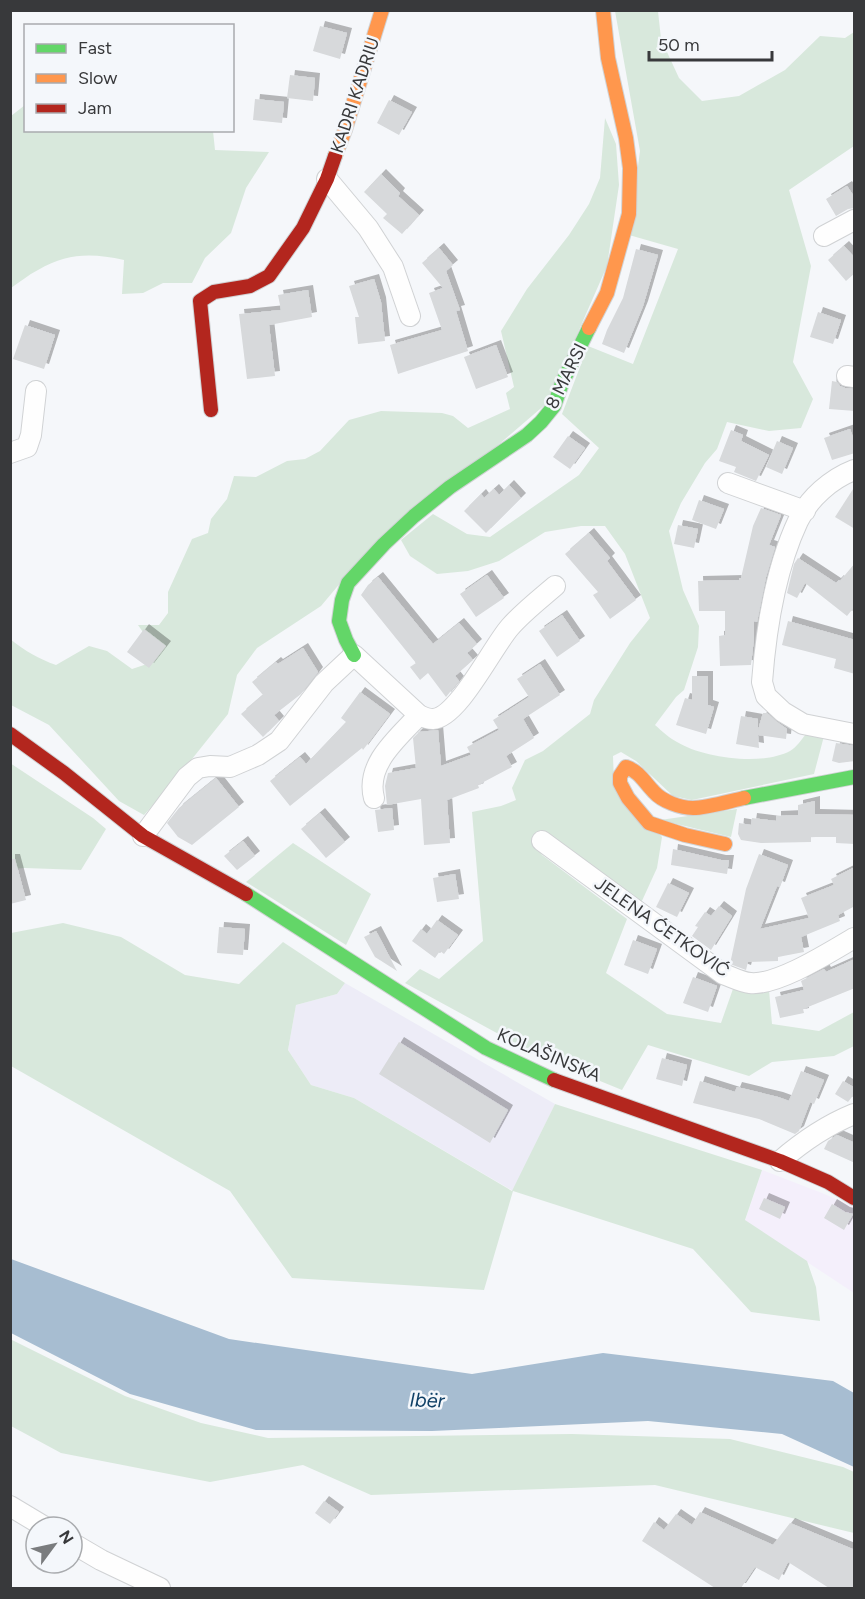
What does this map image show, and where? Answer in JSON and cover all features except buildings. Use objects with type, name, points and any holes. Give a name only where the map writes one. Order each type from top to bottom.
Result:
[{"type":"street","name":"KADRI KADRIU","points":[[211,410],[200,301],[214,292],[250,286],[269,276],[303,228],[327,179],[345,130],[382,10]]},
{"type":"street","name":"8 MARSI","points":[[419,715],[354,655],[339,621],[342,600],[348,583],[414,516],[450,487],[519,440],[541,422],[554,406],[562,383],[607,293],[629,214],[630,168],[609,58],[603,10]]},
{"type":"street","points":[[327,179],[368,228],[393,267],[410,316]]},
{"type":"street","points":[[824,236],[855,220]]},
{"type":"street","points":[[10,453],[27,447],[31,435],[36,391]]},
{"type":"street","points":[[855,470],[842,475],[826,486],[798,520],[776,582],[762,682],[766,696],[783,712],[803,724],[855,734]]},
{"type":"street","points":[[728,483],[805,511]]},
{"type":"street","points":[[374,798],[371,788],[375,769],[383,755],[419,715],[432,719],[452,709],[509,627],[555,586]]},
{"type":"street","points":[[143,836],[187,777],[198,768],[230,767],[258,755],[279,741],[324,683],[354,655]]},
{"type":"street","name":"KOLAŠINSKA","points":[[10,734],[64,773],[143,836],[252,898],[486,1048],[556,1081],[780,1161],[828,1182],[855,1198]]},
{"type":"street","points":[[725,844],[685,835],[649,823],[628,798],[620,783],[622,771],[626,767],[633,768],[656,794],[671,804],[692,808],[855,777]]},
{"type":"street","name":"JELENA ĆETKOVIĆ","points":[[542,841],[723,974],[739,981],[761,983],[781,976],[855,938]]},
{"type":"street","points":[[780,1161],[799,1144],[855,1114]]},
{"type":"street","points":[[10,1506],[25,1515]]},
{"type":"street","points":[[84,1550],[160,1588]]},
{"type":"shaded area","points":[[345,983],[555,1104],[513,1191],[354,1098],[311,1085],[288,1050],[296,1005],[337,994]]},
{"type":"shaded area","points":[[762,1170],[854,1207],[854,1293],[745,1221]]},
{"type":"green space","points":[[615,11],[658,11],[661,39],[679,78],[702,101],[739,96],[785,70],[820,36],[845,38],[854,32],[854,146],[789,190],[811,266],[793,362],[813,399],[801,428],[769,431],[727,422],[717,449],[705,463],[681,503],[669,531],[683,590],[699,626],[698,647],[684,690],[655,725],[688,748],[733,758],[778,756],[792,750],[806,734],[824,736],[814,774],[692,800],[673,796],[636,761],[621,752],[613,756],[614,783],[662,837],[657,868],[641,903],[539,832],[532,840],[542,855],[627,919],[606,973],[667,1014],[721,1023],[734,986],[769,990],[772,1024],[819,1031],[854,1012],[854,1046],[834,1056],[772,1062],[749,1076],[648,1045],[622,1090],[539,1056],[405,983],[420,969],[439,979],[483,941],[472,812],[501,806],[516,800],[512,788],[525,760],[543,751],[590,714],[594,700],[630,643],[650,618],[625,554],[605,526],[581,526],[545,532],[499,561],[468,571],[437,574],[410,556],[401,540],[433,514],[467,534],[490,537],[579,475],[599,448],[562,414],[588,346],[633,364],[678,249],[629,235],[640,151]]},
{"type":"green space","points":[[24,106],[24,132],[213,132],[215,150],[269,152],[246,188],[231,233],[205,258],[192,283],[163,283],[143,293],[122,294],[124,260],[101,256],[80,256],[49,264],[11,288],[11,116]]},
{"type":"green space","points":[[605,118],[616,144],[619,185],[607,266],[547,403],[347,575],[321,606],[257,648],[237,675],[228,714],[144,815],[119,801],[49,725],[11,705],[10,639],[32,654],[56,665],[89,646],[107,651],[132,669],[150,663],[154,648],[138,625],[159,625],[168,613],[168,592],[192,539],[208,533],[211,519],[227,499],[234,476],[256,477],[287,461],[305,459],[320,451],[349,420],[381,411],[442,413],[453,416],[468,428],[510,409],[506,393],[514,387],[501,331],[527,289],[569,235],[589,204],[600,178]]},
{"type":"green space","points":[[10,763],[106,829],[81,870],[11,869]]},
{"type":"green space","points":[[737,809],[731,837],[660,820]]},
{"type":"green space","points":[[293,843],[371,894],[346,945],[246,882]]},
{"type":"green space","points":[[63,923],[121,937],[185,975],[239,984],[283,942],[345,983],[337,994],[296,1005],[288,1050],[311,1085],[354,1098],[512,1191],[555,1104],[762,1170],[745,1220],[807,1261],[816,1287],[820,1321],[751,1312],[693,1249],[513,1191],[484,1290],[292,1278],[230,1191],[11,1066],[11,933]]},
{"type":"green space","points":[[10,1339],[125,1396],[201,1423],[268,1438],[572,1434],[730,1439],[843,1467],[854,1472],[854,1533],[655,1485],[371,1495],[303,1465],[210,1482],[61,1453],[11,1426]]},
{"type":"water","name":"Ibër","points":[[11,1259],[229,1339],[472,1374],[603,1353],[833,1381],[854,1393],[854,1467],[782,1434],[648,1421],[432,1431],[256,1430],[130,1394],[11,1333]]},
{"type":"traffic: fast","points":[[354,655],[339,621],[342,600],[348,583],[414,516],[450,487],[527,435],[541,422],[554,406],[562,383],[589,328]]},
{"type":"traffic: fast","points":[[744,798],[854,777]]},
{"type":"traffic: fast","points":[[246,894],[486,1048],[554,1080]]},
{"type":"traffic: slow","points":[[335,156],[382,10]]},
{"type":"traffic: slow","points":[[589,328],[607,293],[629,214],[630,168],[626,138],[608,58],[603,10]]},
{"type":"traffic: slow","points":[[725,844],[685,835],[649,823],[628,798],[620,783],[620,776],[626,767],[631,769],[657,795],[683,807],[705,807],[744,798]]},
{"type":"traffic: jam","points":[[211,410],[200,301],[214,292],[250,286],[269,276],[303,228],[327,179],[335,156]]},
{"type":"traffic: jam","points":[[10,734],[64,773],[143,836],[246,894]]},
{"type":"traffic: jam","points":[[554,1080],[780,1161],[828,1182],[854,1198]]}]
